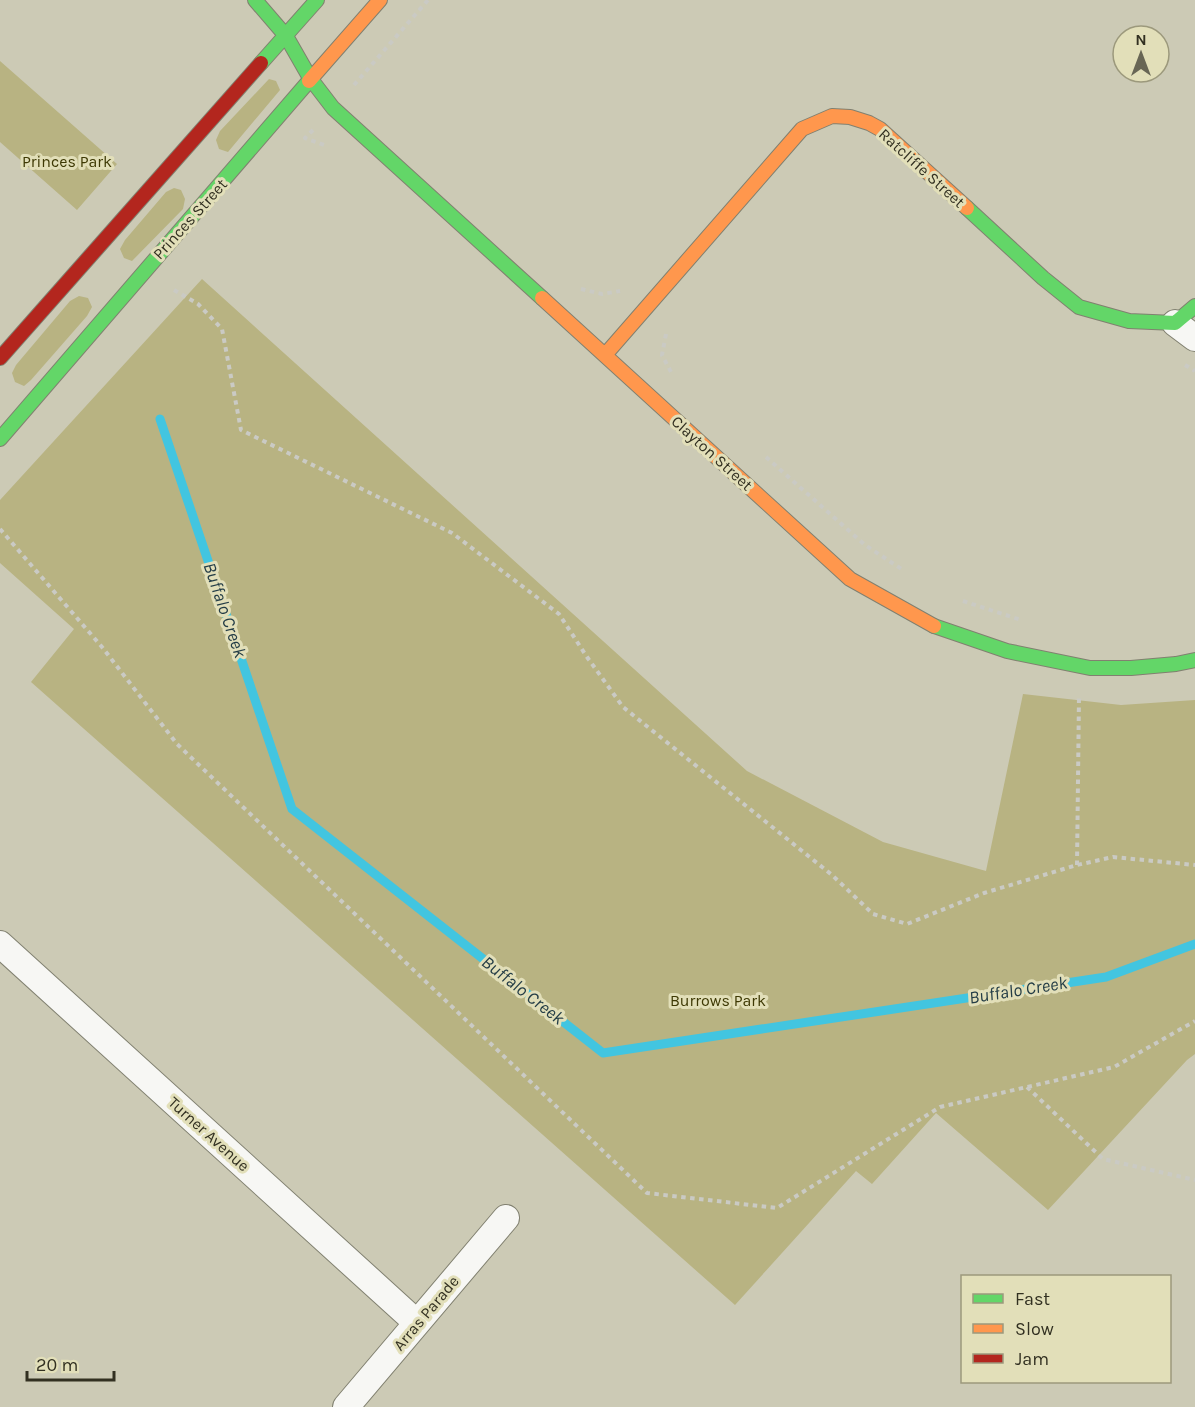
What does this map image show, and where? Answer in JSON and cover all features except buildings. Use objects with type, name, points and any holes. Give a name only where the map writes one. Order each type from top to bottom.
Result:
[{"type":"street","name":"Clayton Street","points":[[255,0],[286,36],[310,78],[333,108],[850,579],[938,628],[1007,651],[1090,668],[1131,668],[1195,660]]},
{"type":"street","points":[[0,358],[190,151],[317,0]]},
{"type":"street","name":"Princes Street","points":[[3,429],[160,252],[221,177],[380,0]]},
{"type":"street","name":"Ratcliffe Street","points":[[605,356],[802,129],[818,120],[837,115],[859,118],[880,129],[1043,278],[1079,307],[1129,321],[1174,323]]},
{"type":"street","points":[[1195,306],[1174,323],[1195,338]]},
{"type":"street","name":"Turner Avenue","points":[[0,944],[417,1323]]},
{"type":"street","name":"Arras Parade","points":[[346,1407],[506,1218]]},
{"type":"path","points":[[305,138],[428,0]]},
{"type":"path","points":[[174,290],[198,304],[222,329],[241,430],[452,533],[559,614],[623,707],[832,875],[873,914],[908,924],[984,893],[1077,865],[1113,857],[1195,865]]},
{"type":"path","points":[[666,332],[662,354],[671,372]]},
{"type":"path","points":[[1182,363],[1195,371]]},
{"type":"path","name":"Clayton Street","points":[[765,456],[865,545],[910,575]]},
{"type":"path","points":[[0,529],[102,647],[177,744],[647,1193],[777,1208],[939,1107],[1114,1067],[1195,1021]]},
{"type":"path","points":[[960,600],[1028,622]]},
{"type":"path","points":[[1077,865],[1079,696]]},
{"type":"path","points":[[1027,1087],[1103,1159],[1195,1180]]},
{"type":"green space","name":"Princes Park","points":[[0,61],[117,164],[77,210],[0,142]]},
{"type":"green space","points":[[269,79],[276,81],[280,90],[228,152],[219,149],[216,140],[220,131]]},
{"type":"green space","points":[[174,188],[181,190],[185,199],[183,209],[132,261],[124,258],[120,249],[125,240],[166,192]]},
{"type":"green space","name":"Burrows Park","points":[[202,279],[747,771],[883,842],[986,871],[1023,694],[1121,705],[1195,700],[1195,1054],[1048,1210],[936,1113],[872,1184],[856,1171],[735,1305],[31,682],[74,629],[0,563],[0,500]]},
{"type":"green space","points":[[79,296],[88,298],[92,307],[87,316],[31,380],[24,386],[15,382],[12,373],[16,365],[70,301]]},
{"type":"waterway","name":"Buffalo Creek","points":[[160,419],[292,809],[603,1053],[1106,977],[1195,944]]},
{"type":"traffic: fast","points":[[255,0],[286,36],[310,78],[333,108],[542,298]]},
{"type":"traffic: fast","points":[[261,63],[317,0]]},
{"type":"traffic: fast","points":[[0,439],[309,81]]},
{"type":"traffic: fast","points":[[967,208],[1043,278],[1079,307],[1129,321],[1175,323],[1195,306]]},
{"type":"traffic: fast","points":[[934,626],[1007,651],[1090,668],[1131,668],[1195,660]]},
{"type":"traffic: slow","points":[[309,81],[380,0]]},
{"type":"traffic: slow","points":[[605,355],[802,129],[832,116],[850,117],[880,129],[967,208]]},
{"type":"traffic: slow","points":[[542,298],[850,579],[934,626]]},
{"type":"traffic: jam","points":[[0,358],[261,63]]}]
